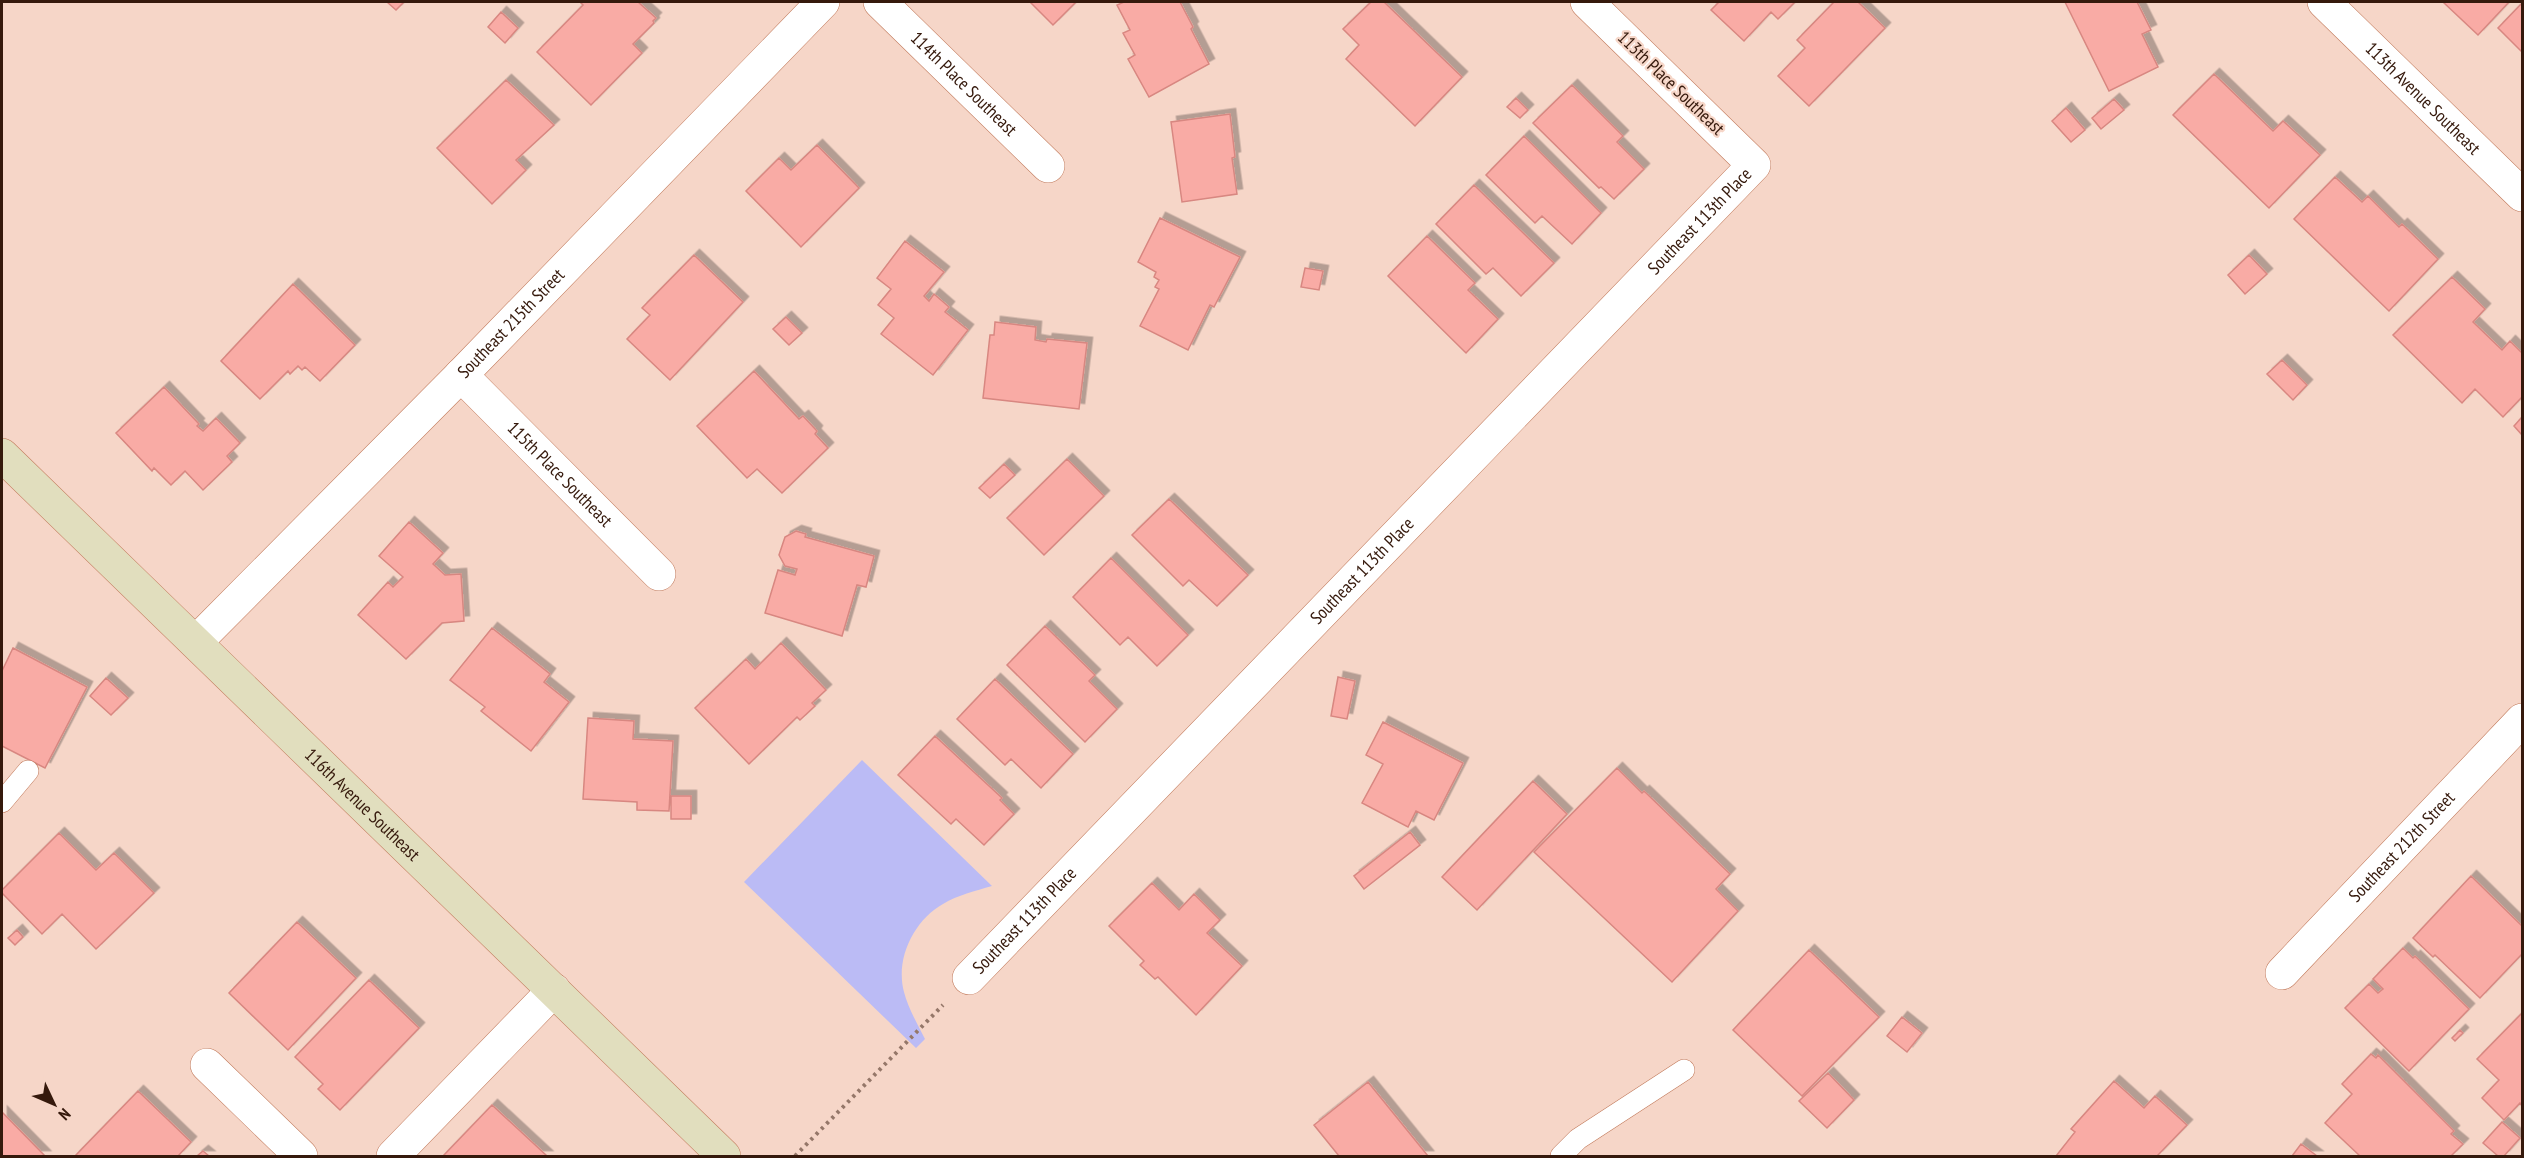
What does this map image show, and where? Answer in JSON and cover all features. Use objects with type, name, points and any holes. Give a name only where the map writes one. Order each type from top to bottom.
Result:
[{"type":"main road","name":"116th Avenue Southeast","points":[[2,455],[724,1156]]},
{"type":"street","name":"Southeast 215th Street","points":[[196,642],[823,2]]},
{"type":"street","name":"114th Place Southeast","points":[[880,2],[1047,166]]},
{"type":"street","name":"113th Place Southeast","points":[[1587,2],[1754,165]]},
{"type":"street","name":"113th Avenue Southeast","points":[[2324,2],[2523,195]]},
{"type":"street","name":"Southeast 113th Place","points":[[969,978],[1754,165]]},
{"type":"street","name":"115th Place Southeast","points":[[460,375],[659,574]]},
{"type":"street","name":"Southeast 212th Street","points":[[2282,972],[2523,720]]},
{"type":"street","points":[[393,1156],[554,990]]},
{"type":"street","points":[[207,1065],[301,1156]]},
{"type":"lane","points":[[2,802],[28,771]]},
{"type":"lane","points":[[1561,1156],[1578,1139],[1684,1070]]},
{"type":"path","points":[[795,1156],[969,978]]},
{"type":"shaded area","points":[[862,760],[992,886],[943,904],[923,920],[909,942],[902,967],[904,992],[925,1039],[916,1048],[744,882]]},
{"type":"building","points":[[387,2],[404,2],[396,10]]},
{"type":"building","points":[[580,2],[638,2],[656,18],[654,23],[633,44],[642,53],[591,105],[537,52],[583,5]]},
{"type":"building","points":[[1030,2],[1076,2],[1053,25]]},
{"type":"building","points":[[1124,2],[1180,2],[1209,64],[1149,97],[1128,59],[1135,55],[1123,33],[1130,30],[1117,5]]},
{"type":"building","points":[[1371,2],[1384,2],[1462,77],[1415,126],[1346,59],[1359,45],[1343,29]]},
{"type":"building","points":[[1719,2],[1795,2],[1778,19],[1771,12],[1744,41],[1711,10]]},
{"type":"building","points":[[1834,2],[1858,2],[1885,28],[1809,106],[1778,76],[1805,48],[1797,40]]},
{"type":"building","points":[[2065,2],[2137,2],[2151,30],[2142,34],[2158,67],[2109,91]]},
{"type":"building","points":[[2443,2],[2509,2],[2478,35]]},
{"type":"building","points":[[2522,3],[2522,52],[2498,28]]},
{"type":"building","points":[[501,12],[518,28],[505,43],[488,27]]},
{"type":"building","points":[[2214,74],[2273,131],[2283,121],[2320,155],[2269,208],[2173,115]]},
{"type":"building","points":[[506,80],[554,125],[516,160],[526,170],[492,204],[437,148]]},
{"type":"building","points":[[1572,85],[1623,136],[1617,142],[1644,169],[1614,199],[1601,187],[1599,188],[1533,123]]},
{"type":"building","points":[[1516,98],[1528,110],[1520,118],[1507,107]]},
{"type":"building","points":[[2114,99],[2124,110],[2101,129],[2092,118]]},
{"type":"building","points":[[2066,108],[2085,130],[2071,142],[2052,121]]},
{"type":"building","points":[[1230,114],[1235,157],[1232,158],[1237,194],[1182,202],[1171,122]]},
{"type":"building","points":[[1524,136],[1601,213],[1572,244],[1542,216],[1535,223],[1486,175]]},
{"type":"building","points":[[817,145],[859,188],[801,247],[746,191],[779,158],[791,170]]},
{"type":"building","points":[[2335,177],[2362,202],[2368,196],[2399,227],[2402,224],[2438,259],[2389,311],[2294,219]]},
{"type":"building","points":[[1474,185],[1554,263],[1521,296],[1493,268],[1486,274],[1436,224]]},
{"type":"building","points":[[1160,218],[1240,257],[1214,307],[1210,305],[1188,350],[1140,326],[1159,289],[1155,287],[1159,280],[1154,277],[1156,272],[1138,262]]},
{"type":"building","points":[[1427,236],[1475,283],[1468,290],[1498,319],[1466,353],[1388,276]]},
{"type":"building","points":[[905,241],[944,272],[924,296],[929,301],[934,294],[949,307],[945,312],[968,330],[933,375],[881,334],[894,318],[878,305],[891,289],[877,278]]},
{"type":"building","points":[[694,255],[743,302],[670,380],[627,339],[650,315],[642,308]]},
{"type":"building","points":[[2249,255],[2267,274],[2245,294],[2228,275]]},
{"type":"building","points":[[1305,268],[1323,271],[1319,290],[1301,287]]},
{"type":"building","points":[[2452,277],[2485,309],[2473,322],[2502,350],[2510,341],[2522,353],[2522,397],[2503,417],[2475,389],[2462,403],[2393,335]]},
{"type":"building","points":[[293,284],[355,345],[320,381],[305,367],[302,370],[298,366],[290,374],[288,371],[260,399],[221,361]]},
{"type":"building","points":[[786,317],[802,333],[789,345],[773,329]]},
{"type":"building","points":[[995,322],[1036,327],[1035,340],[1087,343],[1079,409],[983,398],[990,335],[994,335]]},
{"type":"building","points":[[2282,360],[2307,385],[2293,400],[2267,374]]},
{"type":"building","points":[[754,371],[799,419],[803,416],[828,448],[782,493],[757,469],[747,478],[697,426]]},
{"type":"building","points":[[164,387],[203,431],[216,418],[240,443],[227,456],[232,462],[203,490],[185,471],[171,485],[154,468],[152,471],[116,433]]},
{"type":"building","points":[[2522,417],[2522,435],[2514,426]]},
{"type":"building","points":[[1067,459],[1104,496],[1044,555],[1007,518]]},
{"type":"building","points":[[1004,464],[1015,475],[990,498],[979,488]]},
{"type":"building","points":[[1169,499],[1248,575],[1217,606],[1189,580],[1183,586],[1132,535]]},
{"type":"building","points":[[409,522],[443,553],[433,564],[445,575],[461,574],[464,621],[442,623],[406,659],[358,615],[388,582],[393,587],[403,577],[379,556]]},
{"type":"building","points":[[796,531],[806,534],[805,537],[874,556],[866,587],[857,585],[842,636],[765,613],[778,570],[795,575],[797,569],[785,566],[779,555],[785,537]]},
{"type":"building","points":[[1111,558],[1188,635],[1157,666],[1128,637],[1120,645],[1073,597]]},
{"type":"building","points":[[1045,626],[1095,675],[1089,681],[1117,709],[1085,742],[1007,665]]},
{"type":"building","points":[[492,628],[550,674],[544,682],[569,702],[531,751],[481,711],[485,707],[450,680]]},
{"type":"building","points":[[781,643],[826,690],[812,703],[815,706],[800,720],[797,717],[749,764],[695,708],[746,659],[755,669]]},
{"type":"building","points":[[13,648],[87,687],[45,768],[2,746],[2,671]]},
{"type":"building","points":[[1338,677],[1355,681],[1347,719],[1331,716]]},
{"type":"building","points":[[106,678],[128,698],[111,715],[90,696]]},
{"type":"building","points":[[995,679],[1073,754],[1041,788],[1011,759],[1005,765],[957,719]]},
{"type":"building","points":[[588,718],[634,721],[633,739],[673,741],[669,811],[637,810],[637,802],[583,799]]},
{"type":"building","points":[[1383,722],[1463,763],[1434,820],[1416,811],[1408,827],[1362,803],[1383,764],[1366,755]]},
{"type":"building","points":[[935,736],[1002,798],[1000,800],[1014,814],[984,845],[956,819],[951,824],[898,775]]},
{"type":"building","points":[[1617,768],[1730,874],[1716,889],[1738,911],[1672,982],[1534,852]]},
{"type":"building","points":[[1533,781],[1567,814],[1477,910],[1442,877]]},
{"type":"building","points":[[671,796],[691,796],[691,819],[671,819]]},
{"type":"building","points":[[1410,832],[1420,845],[1364,889],[1354,876]]},
{"type":"building","points":[[59,833],[96,870],[114,853],[154,893],[96,949],[62,914],[42,934],[2,893],[2,890]]},
{"type":"building","points":[[2471,876],[2522,926],[2522,954],[2480,998],[2435,955],[2433,957],[2413,938]]},
{"type":"building","points":[[1152,883],[1179,910],[1194,894],[1220,920],[1207,933],[1242,966],[1196,1015],[1158,977],[1155,979],[1140,965],[1144,961],[1109,926]]},
{"type":"building","points":[[297,922],[356,978],[288,1050],[229,993]]},
{"type":"building","points":[[17,930],[23,937],[15,945],[8,938]]},
{"type":"building","points":[[2403,948],[2413,958],[2415,956],[2469,1009],[2409,1071],[2345,1008],[2369,984],[2378,993],[2383,989],[2373,979]]},
{"type":"building","points":[[1809,950],[1879,1017],[1802,1096],[1733,1030]]},
{"type":"building","points":[[369,980],[419,1028],[340,1110],[318,1089],[323,1084],[295,1057]]},
{"type":"building","points":[[2522,1013],[2522,1106],[2520,1103],[2504,1120],[2482,1098],[2499,1080],[2477,1059]]},
{"type":"building","points":[[1902,1017],[1922,1033],[1907,1052],[1887,1036]]},
{"type":"building","points":[[2460,1030],[2463,1033],[2455,1041],[2452,1038]]},
{"type":"building","points":[[2371,1054],[2376,1058],[2378,1055],[2454,1131],[2451,1134],[2463,1144],[2451,1156],[2360,1156],[2325,1123],[2352,1094],[2342,1084]]},
{"type":"building","points":[[1828,1073],[1854,1100],[1827,1128],[1799,1101]]},
{"type":"building","points":[[2114,1081],[2144,1108],[2155,1096],[2187,1125],[2157,1156],[2056,1156],[2075,1132],[2071,1129]]},
{"type":"building","points":[[1368,1082],[1428,1156],[1339,1156],[1314,1125]]},
{"type":"building","points":[[138,1091],[191,1142],[178,1156],[75,1156]]},
{"type":"building","points":[[492,1105],[547,1156],[443,1156]]},
{"type":"building","points":[[2,1112],[45,1156],[2,1156]]},
{"type":"building","points":[[2502,1122],[2520,1138],[2504,1156],[2498,1156],[2483,1143]]},
{"type":"building","points":[[2301,1144],[2317,1156],[2292,1156]]},
{"type":"building","points":[[203,1151],[209,1156],[197,1156]]}]
